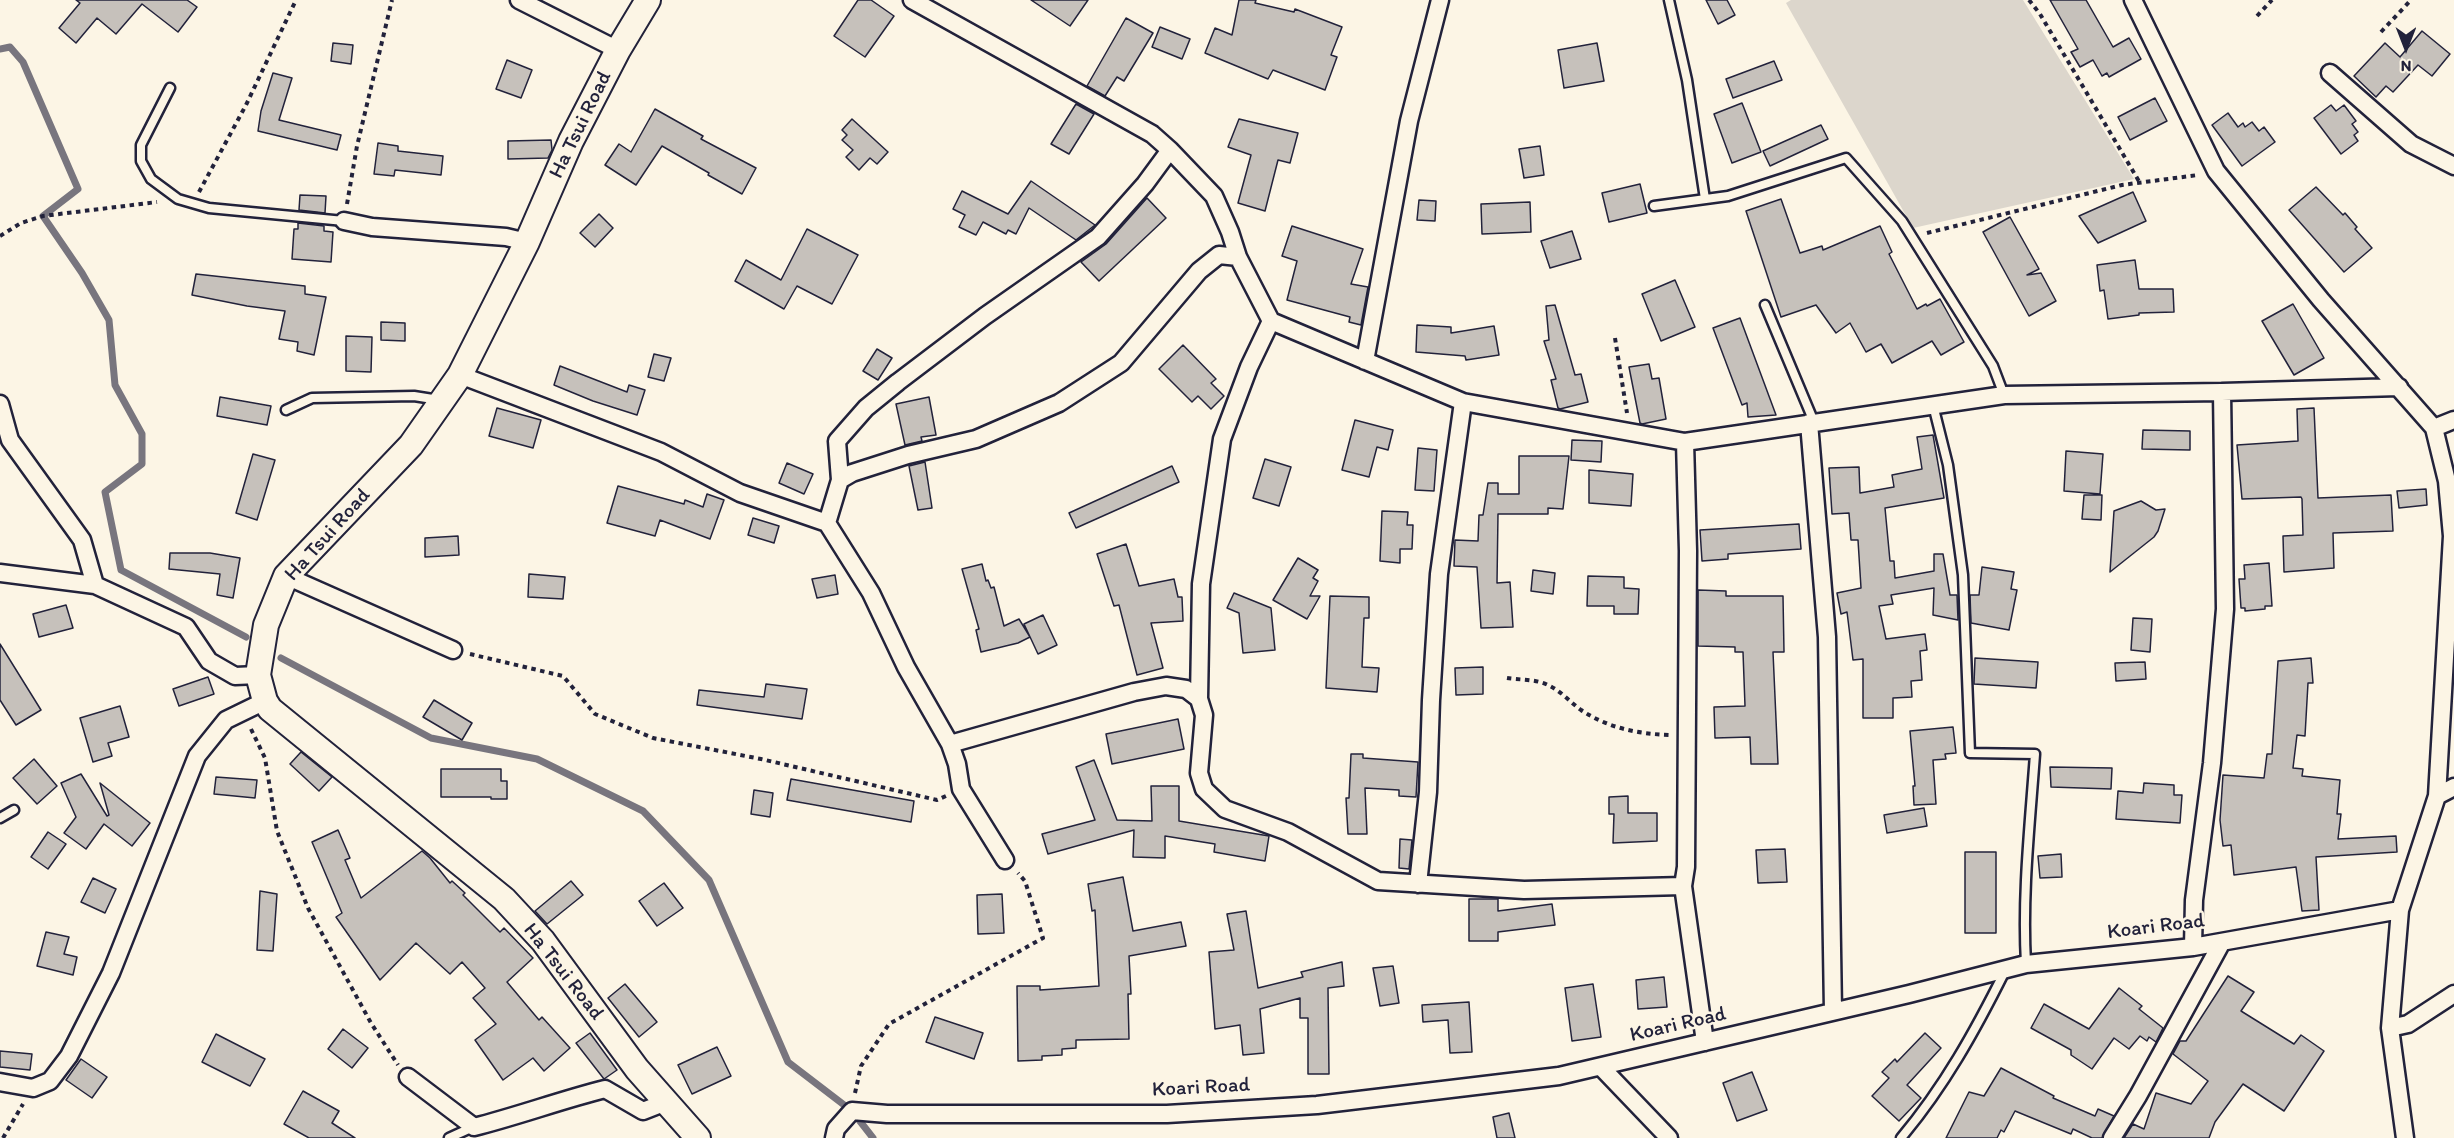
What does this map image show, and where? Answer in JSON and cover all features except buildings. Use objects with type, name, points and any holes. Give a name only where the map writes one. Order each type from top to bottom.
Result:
[{"type":"street","points":[[519,0],[618,50]]},
{"type":"street","name":"Ha Tsui Road","points":[[648,0],[618,50],[571,141],[527,242],[460,375],[411,445],[286,576],[266,625],[258,675],[265,701],[270,709],[504,899],[543,941],[637,1070],[698,1138]]},
{"type":"street","points":[[912,0],[1152,134],[1170,150],[1214,196],[1238,257],[1271,321],[1463,402],[1685,442],[2004,395],[2222,393],[2399,387]]},
{"type":"street","points":[[1365,361],[1409,121],[1440,0]]},
{"type":"street","points":[[2133,0],[2216,171],[2321,300],[2434,428],[2446,482],[2452,536],[2437,796],[2400,910],[2390,1028],[2405,1138]]},
{"type":"street","points":[[2330,74],[2411,144],[2454,166]]},
{"type":"street","points":[[827,523],[840,480],[837,441],[866,408],[985,316],[1098,237],[1170,150]]},
{"type":"street","points":[[344,221],[372,227],[506,237],[527,242]]},
{"type":"street","points":[[840,480],[852,472],[908,455],[976,439],[1059,403],[1121,363],[1198,271],[1219,255],[1238,257]]},
{"type":"street","points":[[1271,321],[1249,368],[1222,439],[1201,584],[1200,699],[1204,716],[1200,773],[1204,789],[1225,809],[1288,832],[1378,881],[1524,890],[1683,886]]},
{"type":"street","points":[[460,375],[661,452],[740,493],[827,523],[871,592],[906,667],[950,744],[957,764],[961,789],[1005,860]]},
{"type":"street","points":[[2193,947],[2194,900],[2212,763],[2225,609],[2222,393]]},
{"type":"street","points":[[1418,884],[1428,792],[1439,574],[1463,402]]},
{"type":"street","points":[[0,404],[10,440],[82,540],[95,585]]},
{"type":"street","points":[[2434,428],[2454,420]]},
{"type":"street","points":[[1812,422],[1827,637],[1833,1011]]},
{"type":"street","points":[[1685,442],[1688,551],[1685,736],[1686,867],[1683,886],[1705,1042]]},
{"type":"street","points":[[0,573],[95,585],[186,627],[208,661],[236,676],[258,675]]},
{"type":"street","points":[[286,576],[453,650]]},
{"type":"street","points":[[950,744],[1134,692],[1166,686],[1186,689],[1200,699]]},
{"type":"street","points":[[0,1082],[33,1088],[50,1081],[69,1056],[111,973],[197,756],[226,720],[265,701]]},
{"type":"street","points":[[2437,796],[2454,787]]},
{"type":"street","name":"Koari Road","points":[[852,1111],[887,1114],[1178,1113],[1317,1104],[1559,1076],[2026,964],[2193,947],[2400,910]]},
{"type":"street","points":[[2112,1138],[2139,1096],[2222,942]]},
{"type":"street","points":[[2390,1028],[2408,1024],[2454,994]]},
{"type":"street","points":[[1601,1067],[1669,1138]]},
{"type":"street","points":[[408,1077],[474,1127],[605,1089],[643,1111],[666,1102]]},
{"type":"street","points":[[834,1138],[836,1129],[852,1111]]},
{"type":"lane","points":[[1669,0],[1687,80],[1705,198]]},
{"type":"lane","points":[[170,88],[141,145],[141,161],[151,179],[178,199],[209,208],[344,221]]},
{"type":"lane","points":[[1654,206],[1728,196],[1846,158],[1902,221],[1993,366],[2004,395]]},
{"type":"lane","points":[[1765,305],[1812,422]]},
{"type":"lane","points":[[286,410],[312,398],[414,396],[442,400]]},
{"type":"lane","points":[[1933,405],[1948,465],[1962,575],[1970,753],[2035,754],[2024,932],[2026,964]]},
{"type":"lane","points":[[0,818],[14,810]]},
{"type":"lane","points":[[1901,1138],[1935,1095],[1967,1045],[2006,968]]},
{"type":"lane","points":[[449,1138],[474,1127]]},
{"type":"path","points":[[193,204],[246,105],[296,0]]},
{"type":"path","points":[[344,221],[357,146],[392,0]]},
{"type":"path","points":[[2029,0],[2040,14],[2140,183]]},
{"type":"path","points":[[2258,16],[2272,0]]},
{"type":"path","points":[[2381,32],[2411,0]]},
{"type":"path","points":[[1912,237],[2122,185],[2190,177],[2216,171]]},
{"type":"path","points":[[0,236],[21,223],[43,216],[178,199]]},
{"type":"path","points":[[1615,338],[1628,415],[1625,431]]},
{"type":"path","points":[[453,650],[563,676],[595,714],[653,738],[762,759],[937,800],[961,789]]},
{"type":"path","points":[[1507,678],[1546,684],[1564,694],[1581,709],[1606,723],[1640,734],[1685,736]]},
{"type":"path","points":[[242,712],[265,758],[278,831],[308,908],[371,1023],[408,1077]]},
{"type":"path","points":[[852,1111],[861,1066],[889,1024],[1043,938],[1025,881],[1005,860]]},
{"type":"path","points":[[3,1138],[33,1088]]},
{"type":"shaded area","points":[[1791,0],[2023,0],[2134,179],[1913,228],[1786,3]]},
{"type":"waterway","points":[[0,49],[10,47],[23,62],[78,189],[43,216],[82,273],[109,320],[115,385],[142,434],[142,464],[105,492],[121,570],[246,637]]},
{"type":"waterway","points":[[281,658],[431,738],[537,759],[643,811],[709,880],[788,1062],[852,1111],[873,1138]]}]
